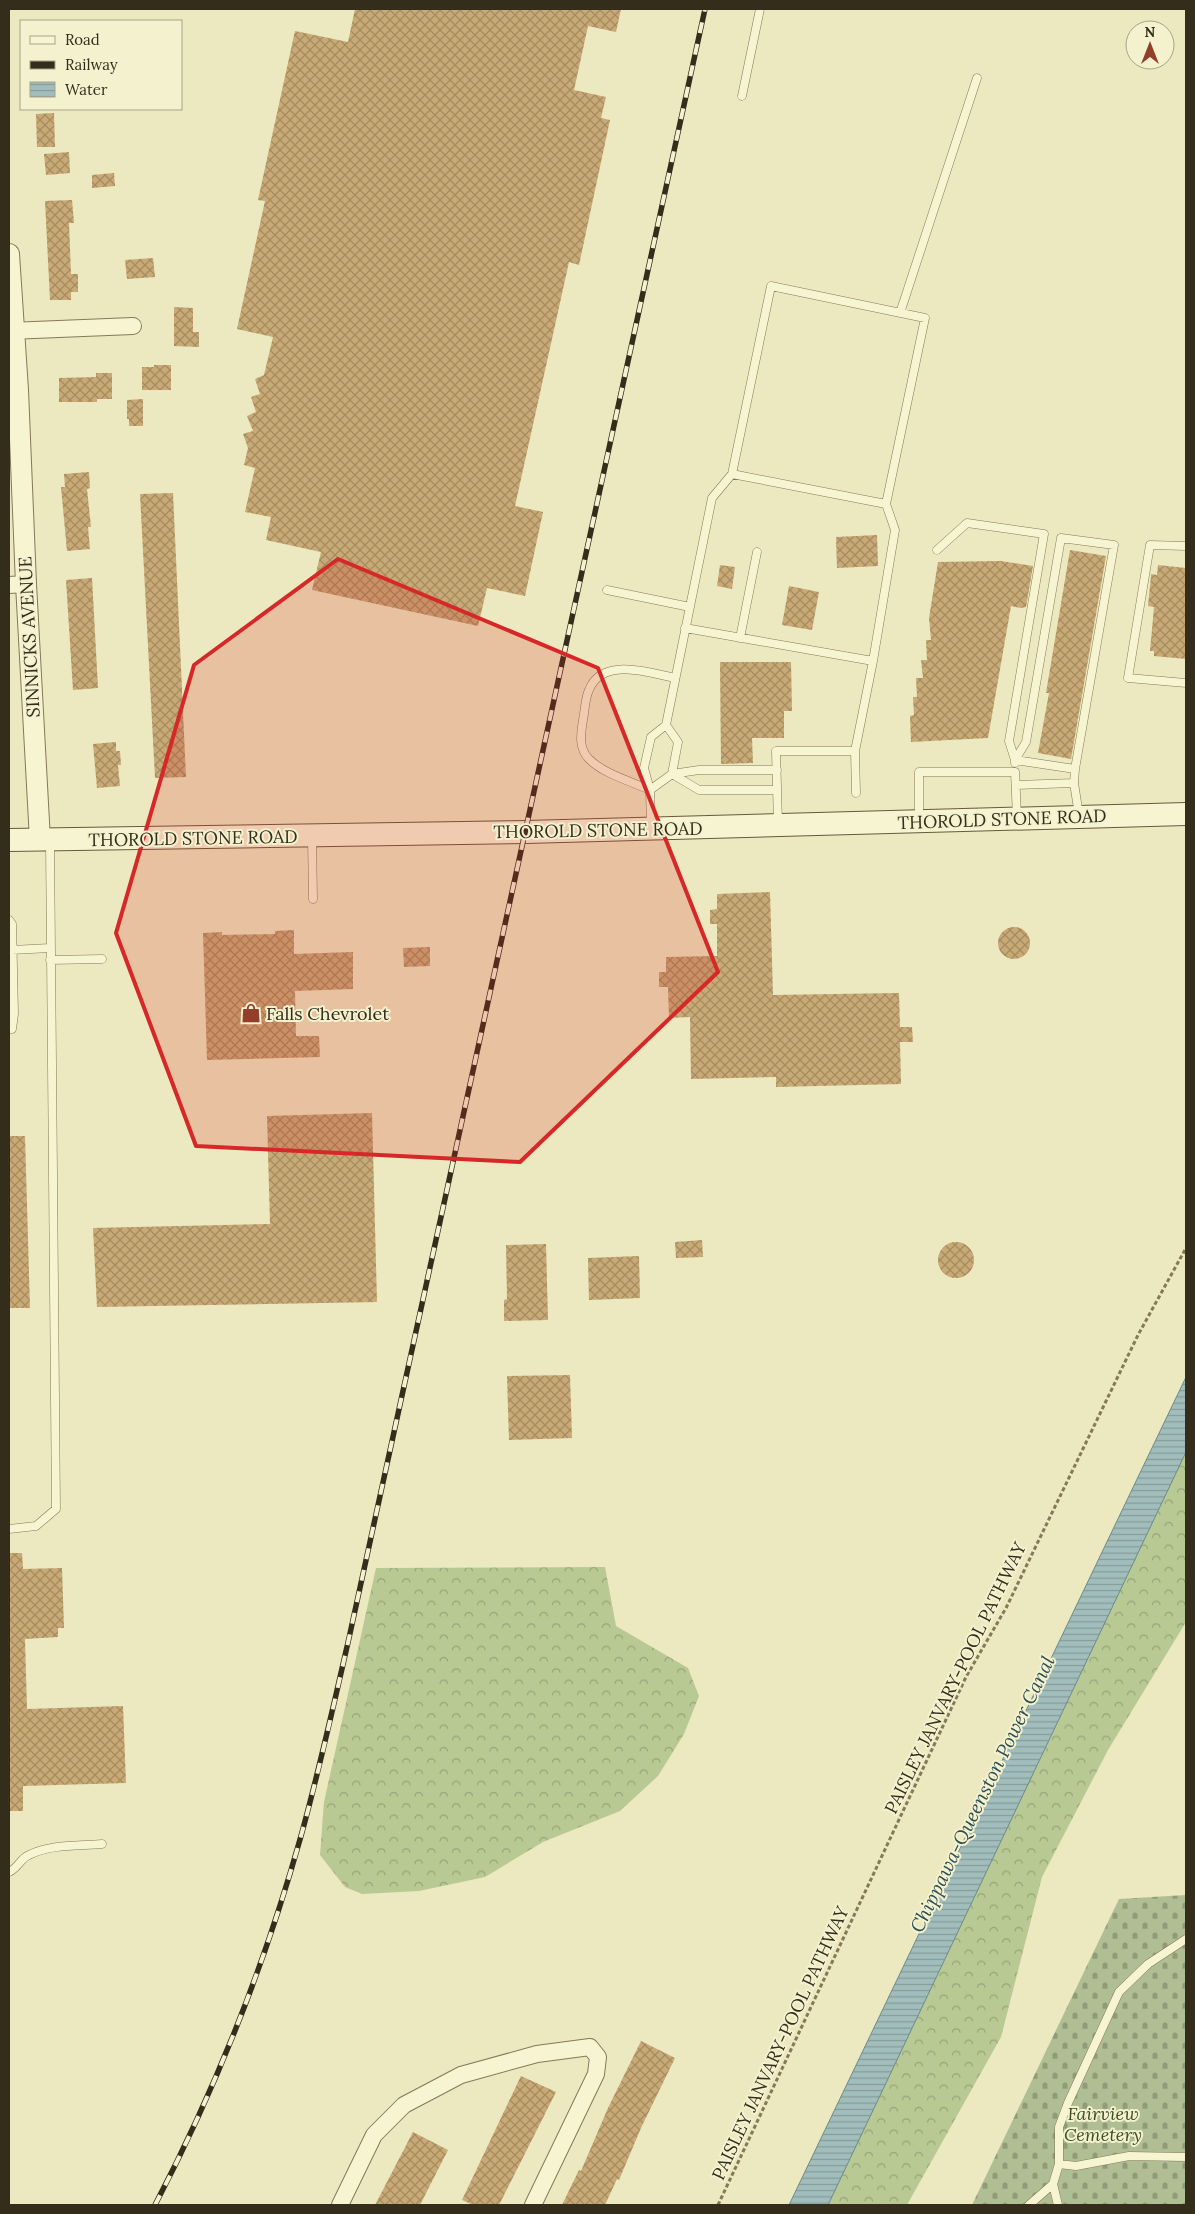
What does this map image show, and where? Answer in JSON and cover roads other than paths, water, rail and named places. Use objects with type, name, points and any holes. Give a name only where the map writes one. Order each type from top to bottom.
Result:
[{"type":"main road","name":"THOROLD STONE ROAD","points":[[9,840],[651,829],[1186,814]]},
{"type":"street","name":"SINNICKS AVENUE","points":[[9,254],[11,331],[18,390],[17,584],[45,840]]},
{"type":"street","points":[[11,331],[133,326]]},
{"type":"street","points":[[340,2205],[374,2135],[404,2105],[461,2075],[537,2054],[590,2047],[598,2057],[596,2074],[534,2205]]},
{"type":"lane","points":[[742,96],[760,9]]},
{"type":"lane","points":[[900,313],[977,78]]},
{"type":"lane","points":[[651,829],[650,790],[644,768],[651,737],[666,725],[712,498],[732,474],[771,286],[925,318],[886,504],[895,530],[873,662],[855,751],[856,793]]},
{"type":"lane","points":[[732,474],[886,504]]},
{"type":"lane","points":[[937,550],[967,523],[1044,534],[1009,741],[1015,760],[1017,819]]},
{"type":"lane","points":[[1015,760],[1026,742],[1061,538],[1114,545],[1075,769],[1074,783],[1080,817]]},
{"type":"lane","points":[[1186,546],[1150,545],[1128,678],[1186,684]]},
{"type":"lane","points":[[740,638],[757,552]]},
{"type":"lane","points":[[607,590],[690,607]]},
{"type":"lane","points":[[685,628],[873,662]]},
{"type":"lane","points":[[650,790],[600,768],[587,758],[580,740],[589,689],[598,675],[615,670],[635,670],[675,678]]},
{"type":"lane","points":[[666,725],[678,742],[672,774]]},
{"type":"lane","points":[[778,826],[776,751],[855,751]]},
{"type":"lane","points":[[1015,760],[1075,769]]},
{"type":"lane","points":[[650,790],[672,774],[699,770],[777,770]]},
{"type":"lane","points":[[919,822],[919,772],[1015,772]]},
{"type":"lane","points":[[672,774],[699,790],[777,790]]},
{"type":"lane","points":[[1016,785],[1074,783]]},
{"type":"lane","points":[[312,836],[313,899]]},
{"type":"lane","points":[[9,1529],[36,1526],[56,1509],[50,948],[45,840]]},
{"type":"lane","points":[[9,920],[12,924],[14,1014],[12,1028],[9,1028]]},
{"type":"lane","points":[[12,950],[50,948]]},
{"type":"lane","points":[[50,960],[102,959]]},
{"type":"lane","points":[[9,1872],[21,1863],[27,1855],[44,1849],[102,1844]]},
{"type":"lane","points":[[1058,2205],[1053,2184],[1059,2164],[1059,2127],[1100,2030],[1119,1992],[1148,1964],[1186,1939]]},
{"type":"lane","points":[[1059,2164],[1076,2166],[1129,2156],[1186,2157]]},
{"type":"lane","points":[[1029,2205],[1053,2184]]},
{"type":"water","name":"Chippawa-Queenston Power Canal","points":[[1186,1377],[1186,1452],[828,2205],[789,2205]]},
{"type":"railway","points":[[155,2205],[219,2071],[255,1978],[287,1884],[314,1787],[349,1638],[705,9]]},
{"type":"place","name":"Falls Chevrolet","points":[[251,1013]]},
{"type":"park label","name":"Fairview Cemetery","points":[[1103,2123]]}]
